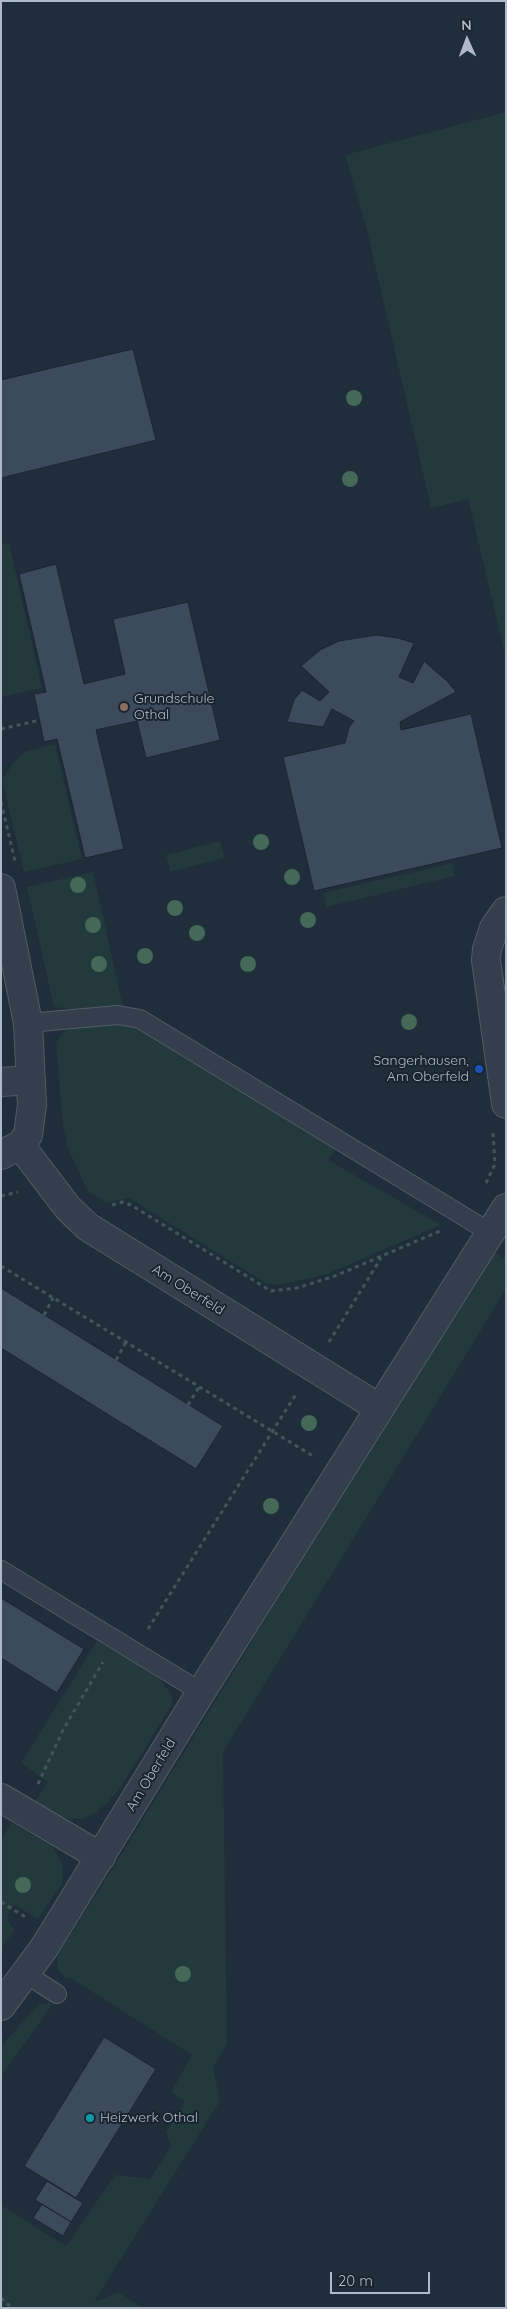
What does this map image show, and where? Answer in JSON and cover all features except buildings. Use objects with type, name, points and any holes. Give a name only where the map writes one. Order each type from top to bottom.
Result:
[{"type":"street","points":[[1,888],[28,1023],[31,1080],[30,1130],[11,1150]]},
{"type":"street","points":[[506,911],[494,928],[487,949],[486,960],[506,1104]]},
{"type":"street","points":[[1,1082],[31,1080]]},
{"type":"street","name":"Am Oberfeld","points":[[11,1150],[88,1227],[379,1408]]},
{"type":"street","name":"Am Oberfeld","points":[[1,2006],[26,1974],[101,1857],[201,1692],[506,1208]]},
{"type":"street","points":[[12,1804],[101,1857]]},
{"type":"lane","points":[[28,1023],[118,1015],[140,1020],[491,1233]]},
{"type":"lane","points":[[1,1570],[201,1692]]},
{"type":"lane","points":[[26,1974],[58,1994]]},
{"type":"path","points":[[1,729],[40,720]]},
{"type":"path","points":[[1,802],[16,863]]},
{"type":"path","points":[[105,1206],[122,1202],[131,1205],[271,1291],[282,1290],[315,1282],[382,1257],[453,1226],[464,1216],[494,1168],[493,1129]]},
{"type":"path","points":[[134,1651],[382,1257]]},
{"type":"path","points":[[1,1266],[339,1472]]},
{"type":"path","points":[[44,1315],[54,1298]]},
{"type":"path","points":[[116,1360],[126,1342]]},
{"type":"path","points":[[188,1405],[199,1387]]},
{"type":"path","points":[[12,1804],[42,1776],[63,1730],[116,1640]]},
{"type":"path","points":[[1,2298],[12,2308]]},
{"type":"green space","points":[[506,112],[506,658],[468,499],[431,508],[366,226],[345,155]]},
{"type":"green space","points":[[9,543],[42,688],[1,697],[1,545]]},
{"type":"green space","points":[[55,744],[82,859],[24,872],[2,780],[14,762],[25,752]]},
{"type":"green space","points":[[220,841],[225,858],[170,872],[166,855]]},
{"type":"green space","points":[[452,863],[455,876],[326,907],[323,893]]},
{"type":"green space","points":[[93,872],[123,1006],[72,1009],[54,1007],[27,887]]},
{"type":"green space","points":[[121,1022],[139,1027],[337,1148],[328,1160],[441,1225],[327,1274],[279,1285],[267,1284],[129,1198],[106,1203],[87,1190],[68,1148],[63,1126],[56,1043],[63,1033],[73,1027]]},
{"type":"green space","points":[[491,1251],[506,1259],[506,1289],[223,1752],[227,2044],[213,2068],[220,2101],[94,2302],[118,2292],[143,2308],[1,2308],[1,2205],[66,2246],[115,2175],[150,2179],[171,2146],[166,2132],[185,2101],[171,2092],[192,2055],[69,1977],[67,1979],[59,1971],[57,1963],[58,1954],[113,1868]]},
{"type":"green space","points":[[97,1641],[160,1679],[171,1694],[173,1703],[120,1788],[108,1802],[96,1813],[83,1819],[65,1818],[51,1813],[34,1803],[48,1782],[21,1763]]},
{"type":"green space","points":[[12,1823],[52,1846],[62,1863],[63,1874],[62,1884],[38,1919],[15,1905],[9,1912],[7,1920],[15,1930],[1,1948],[1,1839]]},
{"type":"green space","points":[[49,2003],[52,2005],[1,2076],[1,2046],[39,2004]]},
{"type":"place","name":"Grundschule Othal","points":[[124,707]]},
{"type":"place","name":"Sangerhausen, Am Oberfeld","points":[[479,1069]]},
{"type":"place","name":"Heizwerk Othal","points":[[90,2118]]}]
